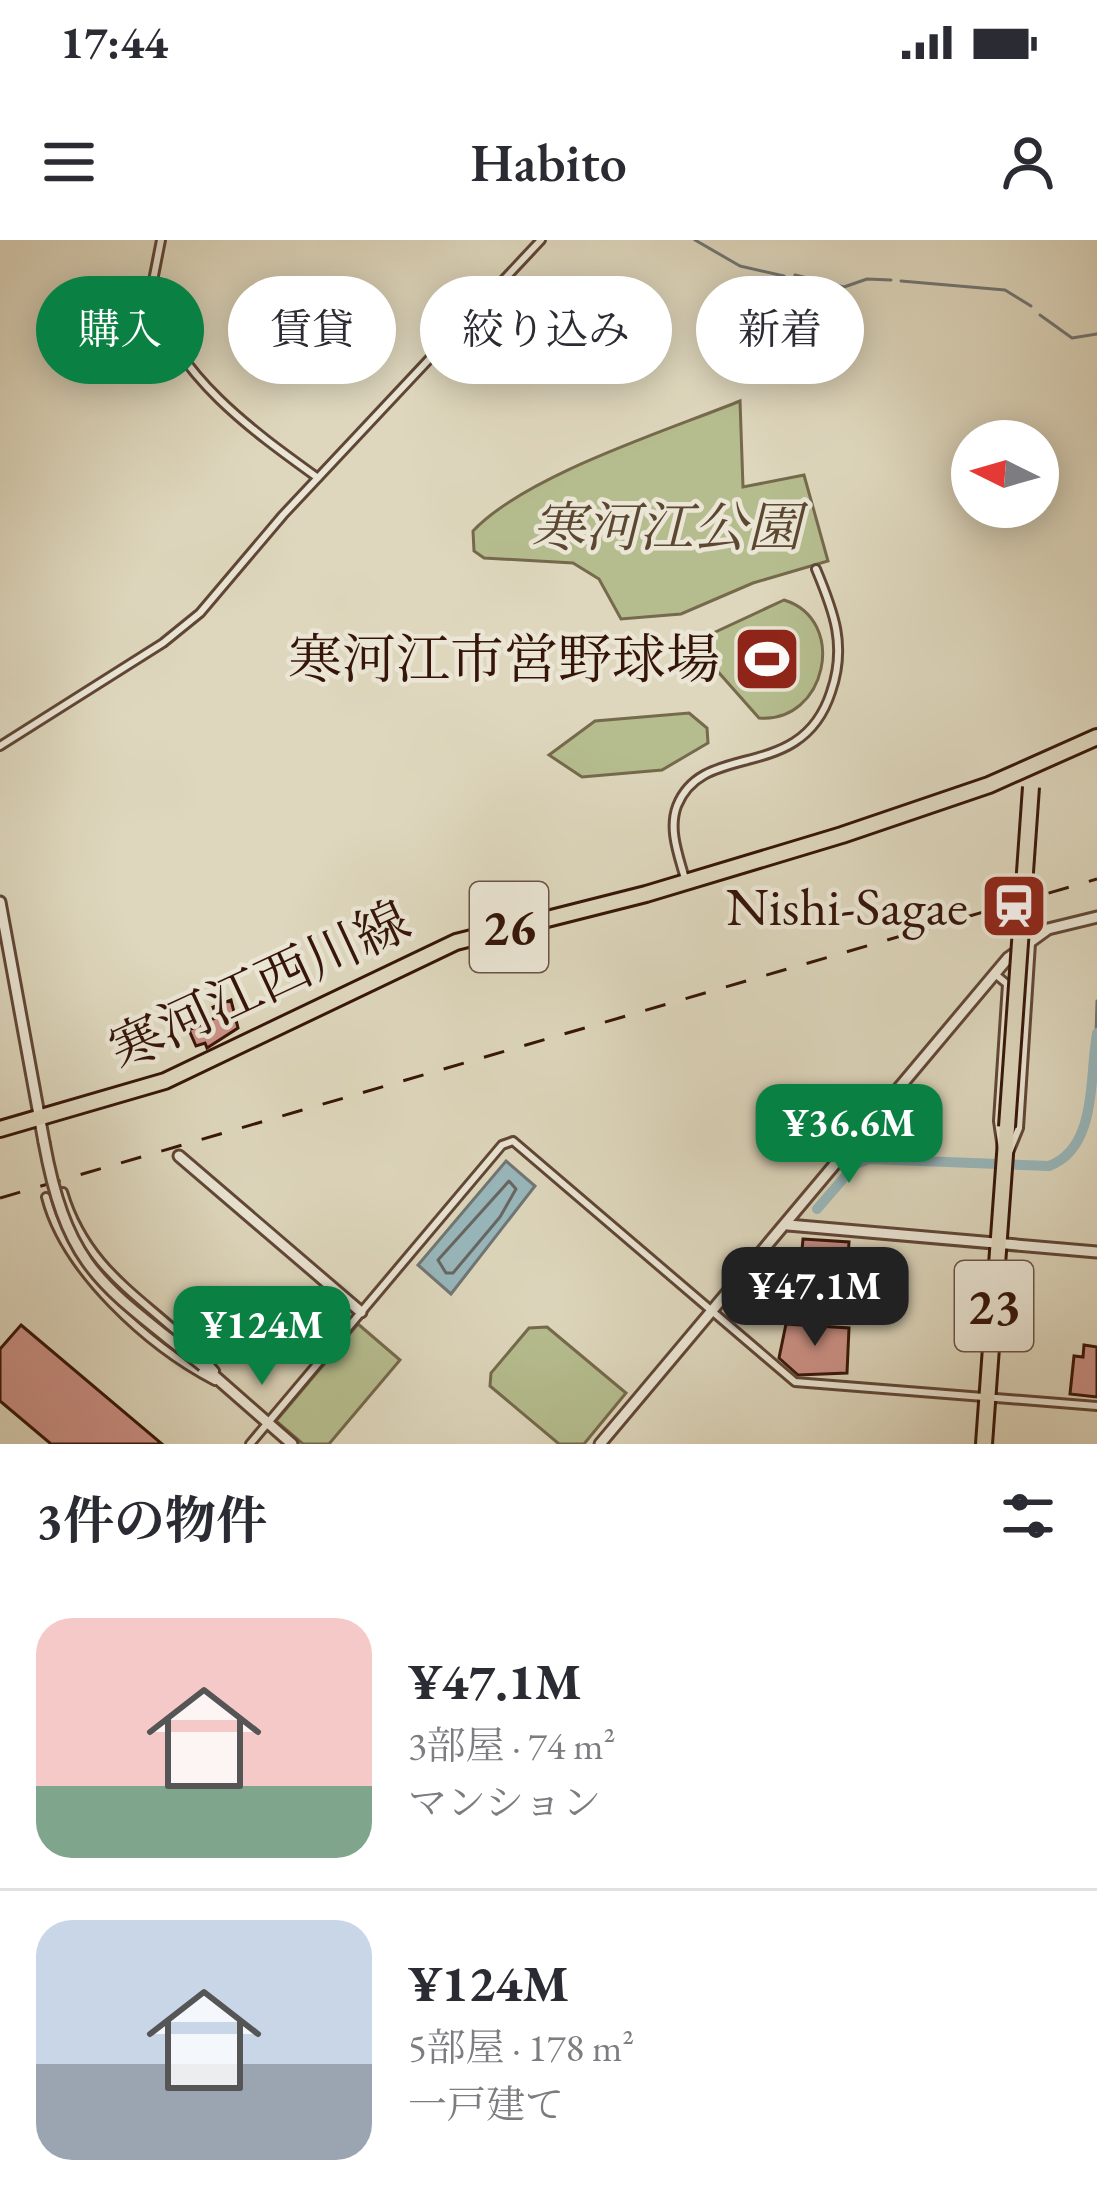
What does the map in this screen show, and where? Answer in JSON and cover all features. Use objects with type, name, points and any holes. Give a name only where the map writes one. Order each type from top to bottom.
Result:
[{"type":"main road","name":"寒河江西川線","points":[[0,1129],[165,1081],[456,941],[686,882],[879,823],[1034,766],[1097,737]]},
{"type":"main road","name":"23","points":[[985,1444],[1034,766]]},
{"type":"street","points":[[161,240],[150,296],[189,365],[228,411],[318,478]]},
{"type":"street","points":[[0,746],[184,627],[541,240]]},
{"type":"street","points":[[686,882],[674,823],[690,786],[709,773],[796,744],[822,718],[841,649],[816,568]]},
{"type":"street","points":[[0,902],[54,1199],[82,1259],[292,1444]]},
{"type":"street","points":[[600,1444],[994,974],[1031,939],[1069,921],[1097,917]]},
{"type":"street","points":[[1004,1161],[1018,1128],[1031,939]]},
{"type":"street","points":[[994,974],[1007,984],[998,1121],[1004,1161]]},
{"type":"street","points":[[250,1444],[502,1145],[513,1141],[795,1382],[1097,1406]]},
{"type":"street","points":[[179,1156],[362,1312]]},
{"type":"street","points":[[63,1192],[80,1238],[104,1271],[206,1359],[229,1388]]},
{"type":"street","points":[[46,1196],[56,1228],[91,1283],[198,1372],[229,1388]]},
{"type":"street","points":[[788,1225],[1097,1252]]},
{"type":"green space","name":"寒河江公園","points":[[740,401],[743,487],[804,475],[828,561],[753,583],[681,614],[621,619],[599,579],[573,563],[484,558],[474,551],[473,531],[527,491],[599,456]]},
{"type":"green space","points":[[784,600],[804,611],[817,628],[821,669],[800,705],[782,715],[759,718],[705,657],[709,635]]},
{"type":"green space","points":[[689,713],[707,728],[708,743],[662,770],[582,777],[549,755],[595,721]]},
{"type":"green space","points":[[358,1324],[400,1360],[329,1444],[303,1444],[276,1421]]},
{"type":"green space","points":[[547,1327],[626,1393],[584,1444],[559,1444],[490,1386],[491,1373],[529,1328]]},
{"type":"water","points":[[506,1161],[535,1186],[451,1294],[418,1265]]},
{"type":"building","points":[[231,1000],[238,1028],[207,1048],[205,1043],[196,1046],[189,1030],[217,1017],[213,1007]]},
{"type":"building","points":[[803,1239],[849,1242],[847,1272],[808,1269],[808,1262],[801,1261]]},
{"type":"building","points":[[786,1324],[849,1328],[847,1373],[798,1375],[779,1358]]},
{"type":"building","points":[[21,1325],[162,1444],[51,1444],[0,1401],[0,1349]]},
{"type":"building","points":[[1084,1345],[1097,1347],[1097,1397],[1070,1394],[1074,1356],[1083,1357]]},
{"type":"waterway","points":[[695,240],[740,266],[784,276]]},
{"type":"waterway","points":[[795,275],[844,287],[867,279],[891,280]]},
{"type":"waterway","points":[[901,281],[1005,290],[1031,306]]},
{"type":"waterway","points":[[1040,315],[1072,338],[1097,334]]},
{"type":"waterway","points":[[1096,1035],[1097,1001]]},
{"type":"waterway","points":[[817,1209],[856,1164],[869,1159],[1049,1166],[1065,1157],[1076,1144],[1088,1110],[1097,1033]]},
{"type":"railway","points":[[0,1198],[1097,879]]},
{"type":"place","name":"寒河江市営野球場","points":[[767,659]]},
{"type":"place","name":"Nishi-Sagae","points":[[1014,906]]}]
